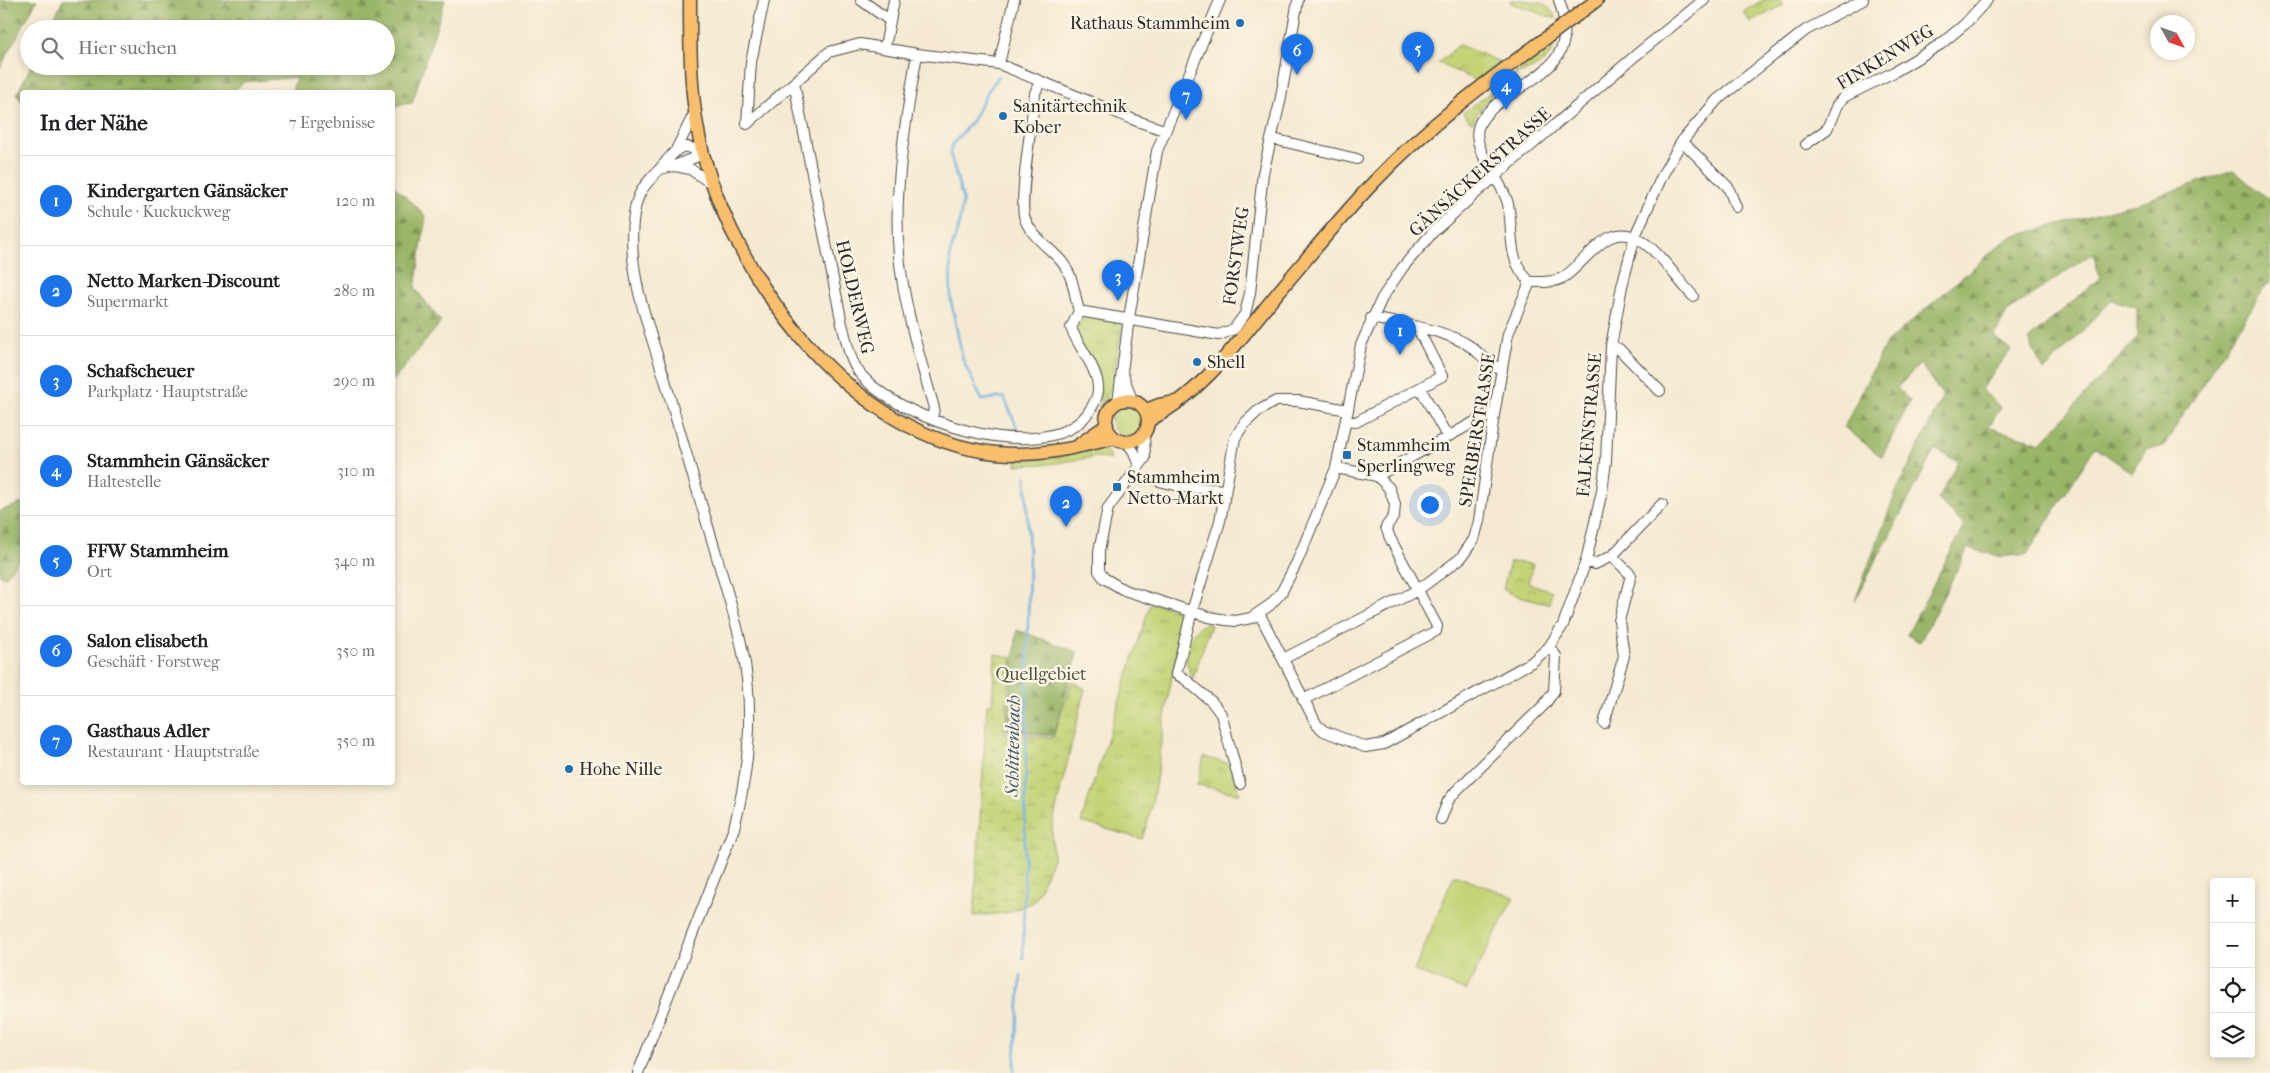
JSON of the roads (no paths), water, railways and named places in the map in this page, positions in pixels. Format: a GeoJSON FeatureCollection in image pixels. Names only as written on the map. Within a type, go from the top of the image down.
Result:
{"type":"FeatureCollection","features":[{"type":"Feature","properties":{"kind":"main road"},"geometry":{"type":"LineString","coordinates":[[690,0],[690,46],[695,112],[704,154],[714,185],[745,256],[772,300],[805,342],[870,402],[902,422],[963,446],[995,452],[1036,454],[1072,450],[1121,440],[1134,441],[1144,434],[1147,416],[1159,405],[1176,402],[1208,376],[1333,228],[1389,166],[1450,111],[1597,0]]}},
{"type":"Feature","properties":{"kind":"main road"},"geometry":{"type":"LineString","coordinates":[[1072,450],[1106,425],[1108,412],[1118,402],[1132,400],[1147,416]]}},
{"type":"Feature","properties":{"kind":"main road"},"geometry":{"type":"LineString","coordinates":[[1106,425],[1121,440]]}},
{"type":"Feature","properties":{"kind":"street"},"geometry":{"type":"LineString","coordinates":[[771,0],[764,0],[751,62],[747,124],[829,52],[860,44],[917,54],[999,64],[1164,130]]}},
{"type":"Feature","properties":{"kind":"street"},"geometry":{"type":"LineString","coordinates":[[861,0],[889,20]]}},
{"type":"Feature","properties":{"kind":"street"},"geometry":{"type":"LineString","coordinates":[[885,47],[894,0]]}},
{"type":"Feature","properties":{"kind":"street"},"geometry":{"type":"LineString","coordinates":[[999,64],[1014,0]]}},
{"type":"Feature","properties":{"kind":"street"},"geometry":{"type":"LineString","coordinates":[[1118,402],[1129,318],[1152,177],[1164,130],[1220,0]]}},
{"type":"Feature","properties":{"kind":"street","name":"FORSTWEG"},"geometry":{"type":"LineString","coordinates":[[1079,311],[1129,318],[1219,335],[1234,329],[1245,314],[1250,293],[1264,173],[1298,0]]}},
{"type":"Feature","properties":{"kind":"street"},"geometry":{"type":"LineString","coordinates":[[1559,0],[1564,14],[1565,41],[1558,58],[1492,108],[1482,119],[1478,128],[1478,141],[1506,196],[1515,263],[1530,282],[1549,282],[1563,277],[1610,237],[1622,233],[1635,236],[1646,243],[1693,296]]}},
{"type":"Feature","properties":{"kind":"street","name":"GÄNSÄCKERSTRASSE"},"geometry":{"type":"LineString","coordinates":[[1144,434],[1146,458],[1108,508],[1099,551],[1099,570],[1109,582],[1124,590],[1208,617],[1236,621],[1259,613],[1281,593],[1298,562],[1336,468],[1361,345],[1371,318],[1403,267],[1433,232],[1495,177],[1636,55],[1704,0]]}},
{"type":"Feature","properties":{"kind":"street","name":"FALKENSTRASSE"},"geometry":{"type":"LineString","coordinates":[[1259,613],[1317,725],[1324,731],[1365,747],[1384,744],[1532,662],[1549,647],[1563,625],[1586,561],[1604,476],[1611,346],[1635,236],[1663,174],[1682,141],[1717,100],[1774,53],[1806,30],[1863,0]]}},
{"type":"Feature","properties":{"kind":"street","name":"FINKENWEG"},"geometry":{"type":"LineString","coordinates":[[1806,144],[1827,129],[1837,105],[1844,97],[1894,72],[1941,44],[1965,24],[1987,0]]}},
{"type":"Feature","properties":{"kind":"street"},"geometry":{"type":"LineString","coordinates":[[917,54],[906,120],[898,190],[899,255],[911,324],[934,408],[932,418]]}},
{"type":"Feature","properties":{"kind":"street"},"geometry":{"type":"LineString","coordinates":[[1040,82],[1035,94],[1024,193],[1024,217],[1031,230],[1062,262],[1074,282],[1079,311]]}},
{"type":"Feature","properties":{"kind":"street","name":"HOLDERWEG"},"geometry":{"type":"LineString","coordinates":[[794,83],[842,324],[854,365],[862,376],[878,391],[918,413],[966,432],[995,437],[1044,438],[1074,427],[1087,415],[1095,402],[1098,390],[1096,376],[1072,328],[1079,311]]}},
{"type":"Feature","properties":{"kind":"street"},"geometry":{"type":"LineString","coordinates":[[638,1073],[734,828],[744,791],[749,742],[742,650],[656,350],[635,267],[633,230],[637,199],[649,178],[660,169],[677,148],[695,112]]}},
{"type":"Feature","properties":{"kind":"street"},"geometry":{"type":"LineString","coordinates":[[1272,139],[1357,159]]}},
{"type":"Feature","properties":{"kind":"street"},"geometry":{"type":"LineString","coordinates":[[1682,141],[1728,187],[1736,207]]}},
{"type":"Feature","properties":{"kind":"street"},"geometry":{"type":"LineString","coordinates":[[677,148],[693,147],[704,154]]}},
{"type":"Feature","properties":{"kind":"street"},"geometry":{"type":"LineString","coordinates":[[660,169],[674,166],[704,154]]}},
{"type":"Feature","properties":{"kind":"street"},"geometry":{"type":"LineString","coordinates":[[674,166],[690,169],[714,185]]}},
{"type":"Feature","properties":{"kind":"street","name":"SPERBERSTRASSE"},"geometry":{"type":"LineString","coordinates":[[1284,660],[1418,590],[1461,558],[1474,539],[1479,521],[1508,334],[1530,282]]}},
{"type":"Feature","properties":{"kind":"street"},"geometry":{"type":"LineString","coordinates":[[1371,318],[1422,328],[1465,343],[1491,366],[1502,370]]}},
{"type":"Feature","properties":{"kind":"street"},"geometry":{"type":"LineString","coordinates":[[1346,421],[1356,422],[1442,376],[1420,333],[1422,328]]}},
{"type":"Feature","properties":{"kind":"street"},"geometry":{"type":"LineString","coordinates":[[1611,346],[1619,349],[1660,391]]}},
{"type":"Feature","properties":{"kind":"street"},"geometry":{"type":"LineString","coordinates":[[1122,372],[1132,400]]}},
{"type":"Feature","properties":{"kind":"street"},"geometry":{"type":"LineString","coordinates":[[1420,388],[1447,436]]}},
{"type":"Feature","properties":{"kind":"street"},"geometry":{"type":"LineString","coordinates":[[1240,784],[1221,714],[1212,702],[1185,679],[1176,674],[1192,611],[1220,521],[1235,438],[1244,424],[1258,411],[1276,402],[1298,401],[1348,410]]}},
{"type":"Feature","properties":{"kind":"street"},"geometry":{"type":"LineString","coordinates":[[1377,476],[1447,436],[1486,416],[1494,415]]}},
{"type":"Feature","properties":{"kind":"street"},"geometry":{"type":"LineString","coordinates":[[1121,440],[1139,466]]}},
{"type":"Feature","properties":{"kind":"street"},"geometry":{"type":"LineString","coordinates":[[1303,700],[1436,631],[1436,623],[1390,538],[1386,527],[1394,516],[1395,504],[1388,488],[1377,476],[1336,468]]}},
{"type":"Feature","properties":{"kind":"street"},"geometry":{"type":"LineString","coordinates":[[1159,481],[1184,487],[1225,490]]}},
{"type":"Feature","properties":{"kind":"street"},"geometry":{"type":"LineString","coordinates":[[1586,561],[1595,564],[1612,556],[1662,504]]}},
{"type":"Feature","properties":{"kind":"street"},"geometry":{"type":"LineString","coordinates":[[1604,722],[1624,656],[1619,621],[1630,582],[1630,575],[1612,556]]}},
{"type":"Feature","properties":{"kind":"street"},"geometry":{"type":"LineString","coordinates":[[1441,819],[1448,801],[1456,791],[1545,704],[1554,691],[1556,656],[1549,647]]}},
{"type":"Feature","properties":{"kind":"waterway","name":"Schlittenbach"},"geometry":{"type":"LineString","coordinates":[[999,76],[988,91],[972,121],[952,145],[950,153],[963,200],[959,225],[950,254],[951,301],[963,360],[982,400],[1004,397],[1019,432]]}},
{"type":"Feature","properties":{"kind":"waterway","name":"Schlittenbach"},"geometry":{"type":"LineString","coordinates":[[1023,958],[1029,558],[1026,476]]}},
{"type":"Feature","properties":{"kind":"waterway","name":"Schlittenbach"},"geometry":{"type":"LineString","coordinates":[[1014,1073],[1021,975]]}},
{"type":"Feature","properties":{"kind":"place","name":"Rathaus Stammheim"},"geometry":{"type":"Point","coordinates":[1240,23]}},
{"type":"Feature","properties":{"kind":"place","name":"FFW Stammheim"},"geometry":{"type":"Point","coordinates":[1418,73]}},
{"type":"Feature","properties":{"kind":"place","name":"Salon elisabeth"},"geometry":{"type":"Point","coordinates":[1297,75]}},
{"type":"Feature","properties":{"kind":"place","name":"Stammhein Gänsäcker"},"geometry":{"type":"Point","coordinates":[1506,110]}},
{"type":"Feature","properties":{"kind":"place","name":"Sanitärtechnik Kober"},"geometry":{"type":"Point","coordinates":[1003,116]}},
{"type":"Feature","properties":{"kind":"place","name":"Gasthaus Adler"},"geometry":{"type":"Point","coordinates":[1186,120]}},
{"type":"Feature","properties":{"kind":"place","name":"Schafscheuer"},"geometry":{"type":"Point","coordinates":[1118,301]}},
{"type":"Feature","properties":{"kind":"place","name":"Kindergarten Gänsäcker"},"geometry":{"type":"Point","coordinates":[1400,355]}},
{"type":"Feature","properties":{"kind":"place","name":"Shell"},"geometry":{"type":"Point","coordinates":[1197,362]}},
{"type":"Feature","properties":{"kind":"place","name":"Stammheim Sperlingweg"},"geometry":{"type":"Point","coordinates":[1347,455]}},
{"type":"Feature","properties":{"kind":"place","name":"Stammheim Netto-Markt"},"geometry":{"type":"Point","coordinates":[1117,487]}},
{"type":"Feature","properties":{"kind":"place","name":"Netto Marken-Discount"},"geometry":{"type":"Point","coordinates":[1066,527]}},
{"type":"Feature","properties":{"kind":"place","name":"Hohe Nille"},"geometry":{"type":"Point","coordinates":[569,769]}},
{"type":"Feature","properties":{"kind":"park label","name":"Quellgebiet"},"geometry":{"type":"Point","coordinates":[1041,674]}}]}
